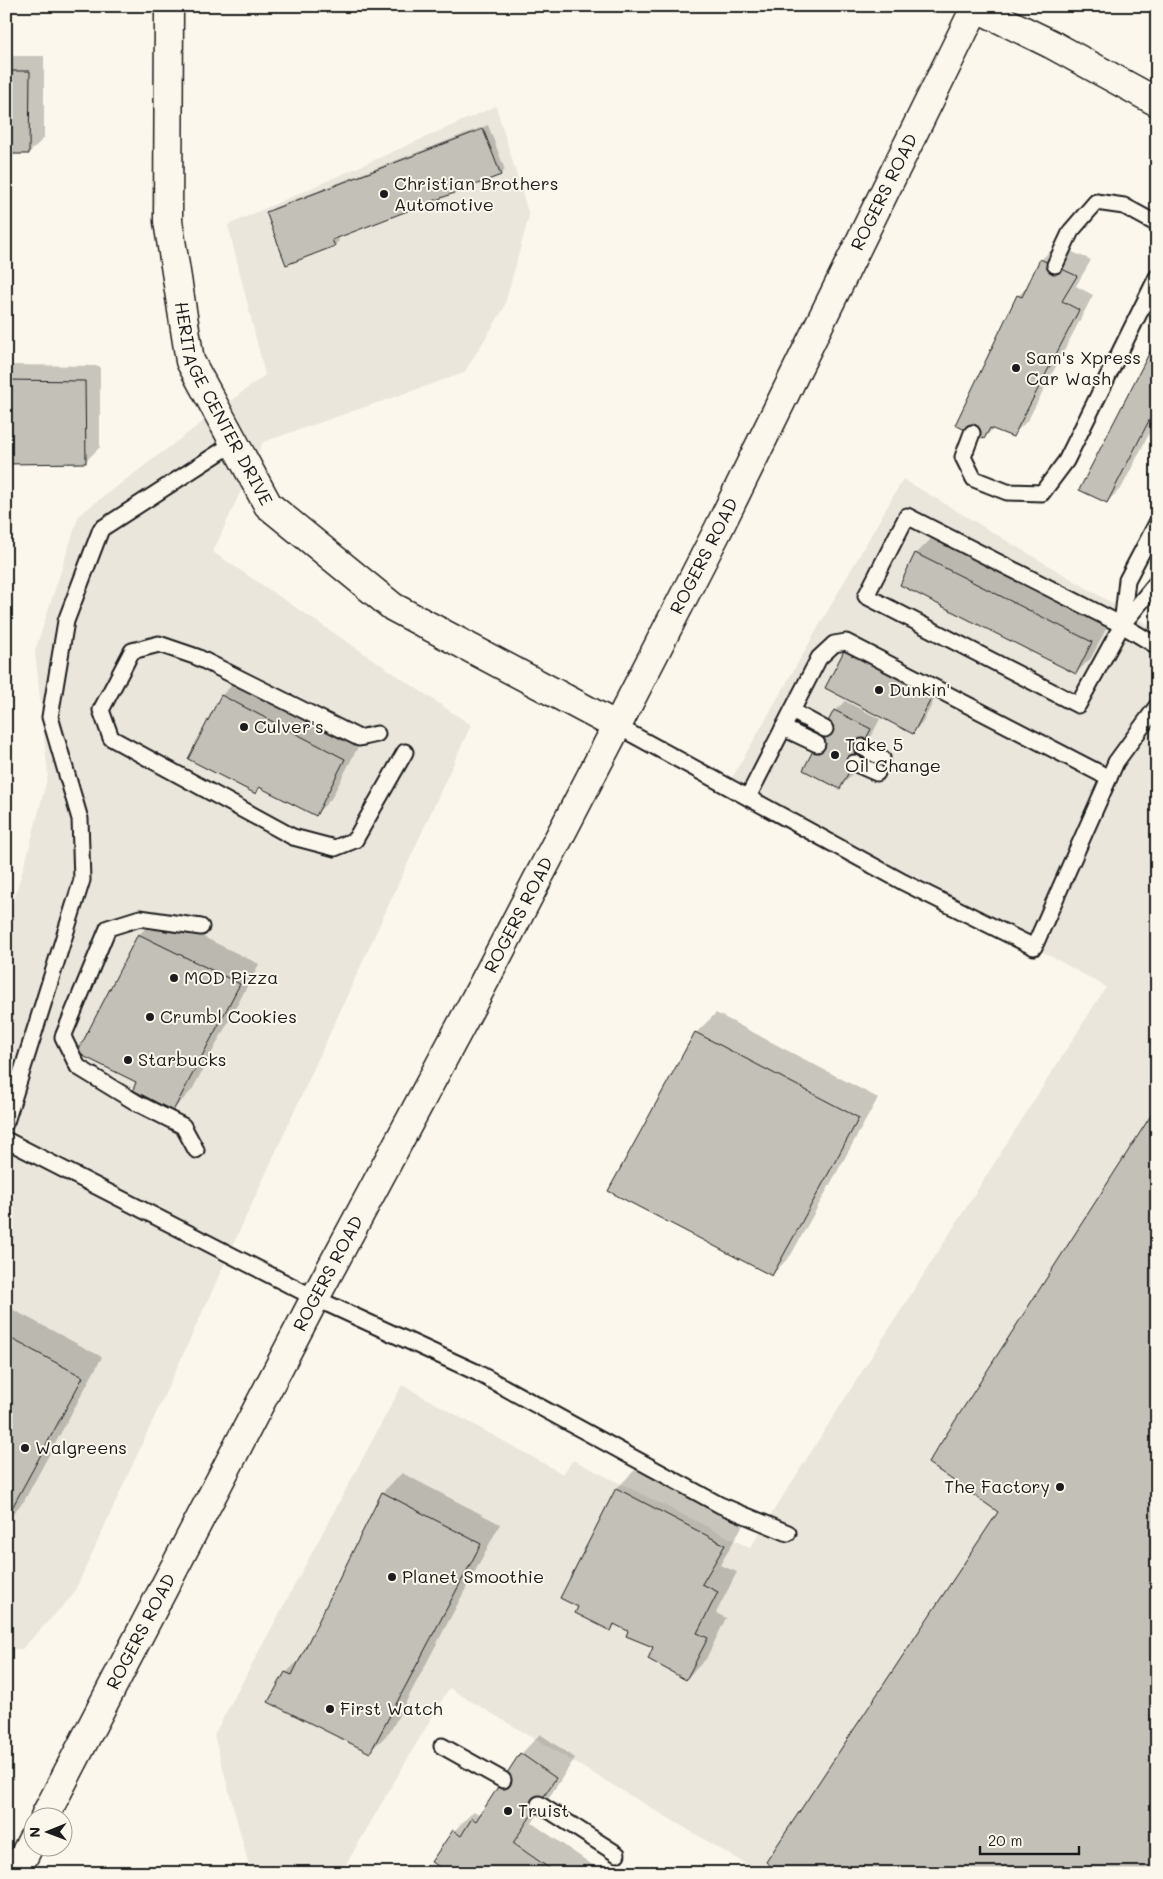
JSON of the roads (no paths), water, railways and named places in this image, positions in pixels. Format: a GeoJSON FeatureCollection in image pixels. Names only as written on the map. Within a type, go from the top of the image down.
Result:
{"type":"FeatureCollection","features":[{"type":"Feature","properties":{"kind":"main road","name":"HERITAGE CENTER DRIVE"},"geometry":{"type":"LineString","coordinates":[[169,6],[168,221],[190,361],[268,505],[393,607],[617,726]]}},
{"type":"Feature","properties":{"kind":"main road"},"geometry":{"type":"LineString","coordinates":[[975,7],[1051,44],[1157,102]]}},
{"type":"Feature","properties":{"kind":"main road","name":"ROGERS ROAD"},"geometry":{"type":"LineString","coordinates":[[50,1806],[315,1298],[477,997],[718,530],[975,7]]}},
{"type":"Feature","properties":{"kind":"main road"},"geometry":{"type":"LineString","coordinates":[[13,1871],[22,1856]]}},
{"type":"Feature","properties":{"kind":"lane"},"geometry":{"type":"LineString","coordinates":[[1054,265],[1071,231],[1096,202],[1124,206],[1157,224]]}},
{"type":"Feature","properties":{"kind":"lane"},"geometry":{"type":"LineString","coordinates":[[972,433],[963,457],[974,479],[1006,492],[1042,493],[1066,461],[1157,278]]}},
{"type":"Feature","properties":{"kind":"lane"},"geometry":{"type":"LineString","coordinates":[[6,1122],[82,880],[80,819],[50,717],[66,621],[100,529],[234,443]]}},
{"type":"Feature","properties":{"kind":"lane"},"geometry":{"type":"LineString","coordinates":[[1157,582],[1122,625],[1078,704],[866,596],[907,516],[1122,625],[1157,646]]}},
{"type":"Feature","properties":{"kind":"lane"},"geometry":{"type":"LineString","coordinates":[[1122,625],[1127,580],[1157,523]]}},
{"type":"Feature","properties":{"kind":"lane"},"geometry":{"type":"LineString","coordinates":[[748,797],[819,658],[834,644],[846,642],[1109,778]]}},
{"type":"Feature","properties":{"kind":"lane"},"geometry":{"type":"LineString","coordinates":[[377,734],[359,738],[197,657],[160,644],[132,651],[101,710],[111,738],[292,837],[335,848],[355,840],[405,752]]}},
{"type":"Feature","properties":{"kind":"lane"},"geometry":{"type":"LineString","coordinates":[[617,726],[903,882],[1034,947],[1116,762],[1157,706]]}},
{"type":"Feature","properties":{"kind":"lane"},"geometry":{"type":"LineString","coordinates":[[792,711],[825,728]]}},
{"type":"Feature","properties":{"kind":"lane"},"geometry":{"type":"LineString","coordinates":[[783,728],[817,744]]}},
{"type":"Feature","properties":{"kind":"lane"},"geometry":{"type":"LineString","coordinates":[[862,747],[882,758]]}},
{"type":"Feature","properties":{"kind":"lane"},"geometry":{"type":"LineString","coordinates":[[854,763],[877,773]]}},
{"type":"Feature","properties":{"kind":"lane"},"geometry":{"type":"LineString","coordinates":[[196,1150],[183,1126],[137,1103],[78,1067],[64,1037],[108,928],[140,918],[200,927]]}},
{"type":"Feature","properties":{"kind":"lane"},"geometry":{"type":"LineString","coordinates":[[6,1140],[315,1298],[476,1372],[720,1505],[788,1534]]}},
{"type":"Feature","properties":{"kind":"lane"},"geometry":{"type":"LineString","coordinates":[[442,1746],[503,1780]]}},
{"type":"Feature","properties":{"kind":"lane"},"geometry":{"type":"LineString","coordinates":[[539,1804],[617,1854]]}},
{"type":"Feature","properties":{"kind":"place","name":"Christian Brothers Automotive"},"geometry":{"type":"Point","coordinates":[384,194]}},
{"type":"Feature","properties":{"kind":"place","name":"Sam's Xpress Car Wash"},"geometry":{"type":"Point","coordinates":[1016,368]}},
{"type":"Feature","properties":{"kind":"place","name":"Dunkin'"},"geometry":{"type":"Point","coordinates":[879,690]}},
{"type":"Feature","properties":{"kind":"place","name":"Culver's"},"geometry":{"type":"Point","coordinates":[244,727]}},
{"type":"Feature","properties":{"kind":"place","name":"Take 5 Oil Change"},"geometry":{"type":"Point","coordinates":[835,755]}},
{"type":"Feature","properties":{"kind":"place","name":"MOD Pizza"},"geometry":{"type":"Point","coordinates":[174,978]}},
{"type":"Feature","properties":{"kind":"place","name":"Crumbl Cookies"},"geometry":{"type":"Point","coordinates":[150,1017]}},
{"type":"Feature","properties":{"kind":"place","name":"Starbucks"},"geometry":{"type":"Point","coordinates":[128,1060]}},
{"type":"Feature","properties":{"kind":"place","name":"Walgreens"},"geometry":{"type":"Point","coordinates":[25,1448]}},
{"type":"Feature","properties":{"kind":"place","name":"The Factory"},"geometry":{"type":"Point","coordinates":[1060,1487]}},
{"type":"Feature","properties":{"kind":"place","name":"Planet Smoothie"},"geometry":{"type":"Point","coordinates":[392,1577]}},
{"type":"Feature","properties":{"kind":"place","name":"First Watch"},"geometry":{"type":"Point","coordinates":[330,1709]}},
{"type":"Feature","properties":{"kind":"place","name":"Truist"},"geometry":{"type":"Point","coordinates":[508,1811]}}]}
